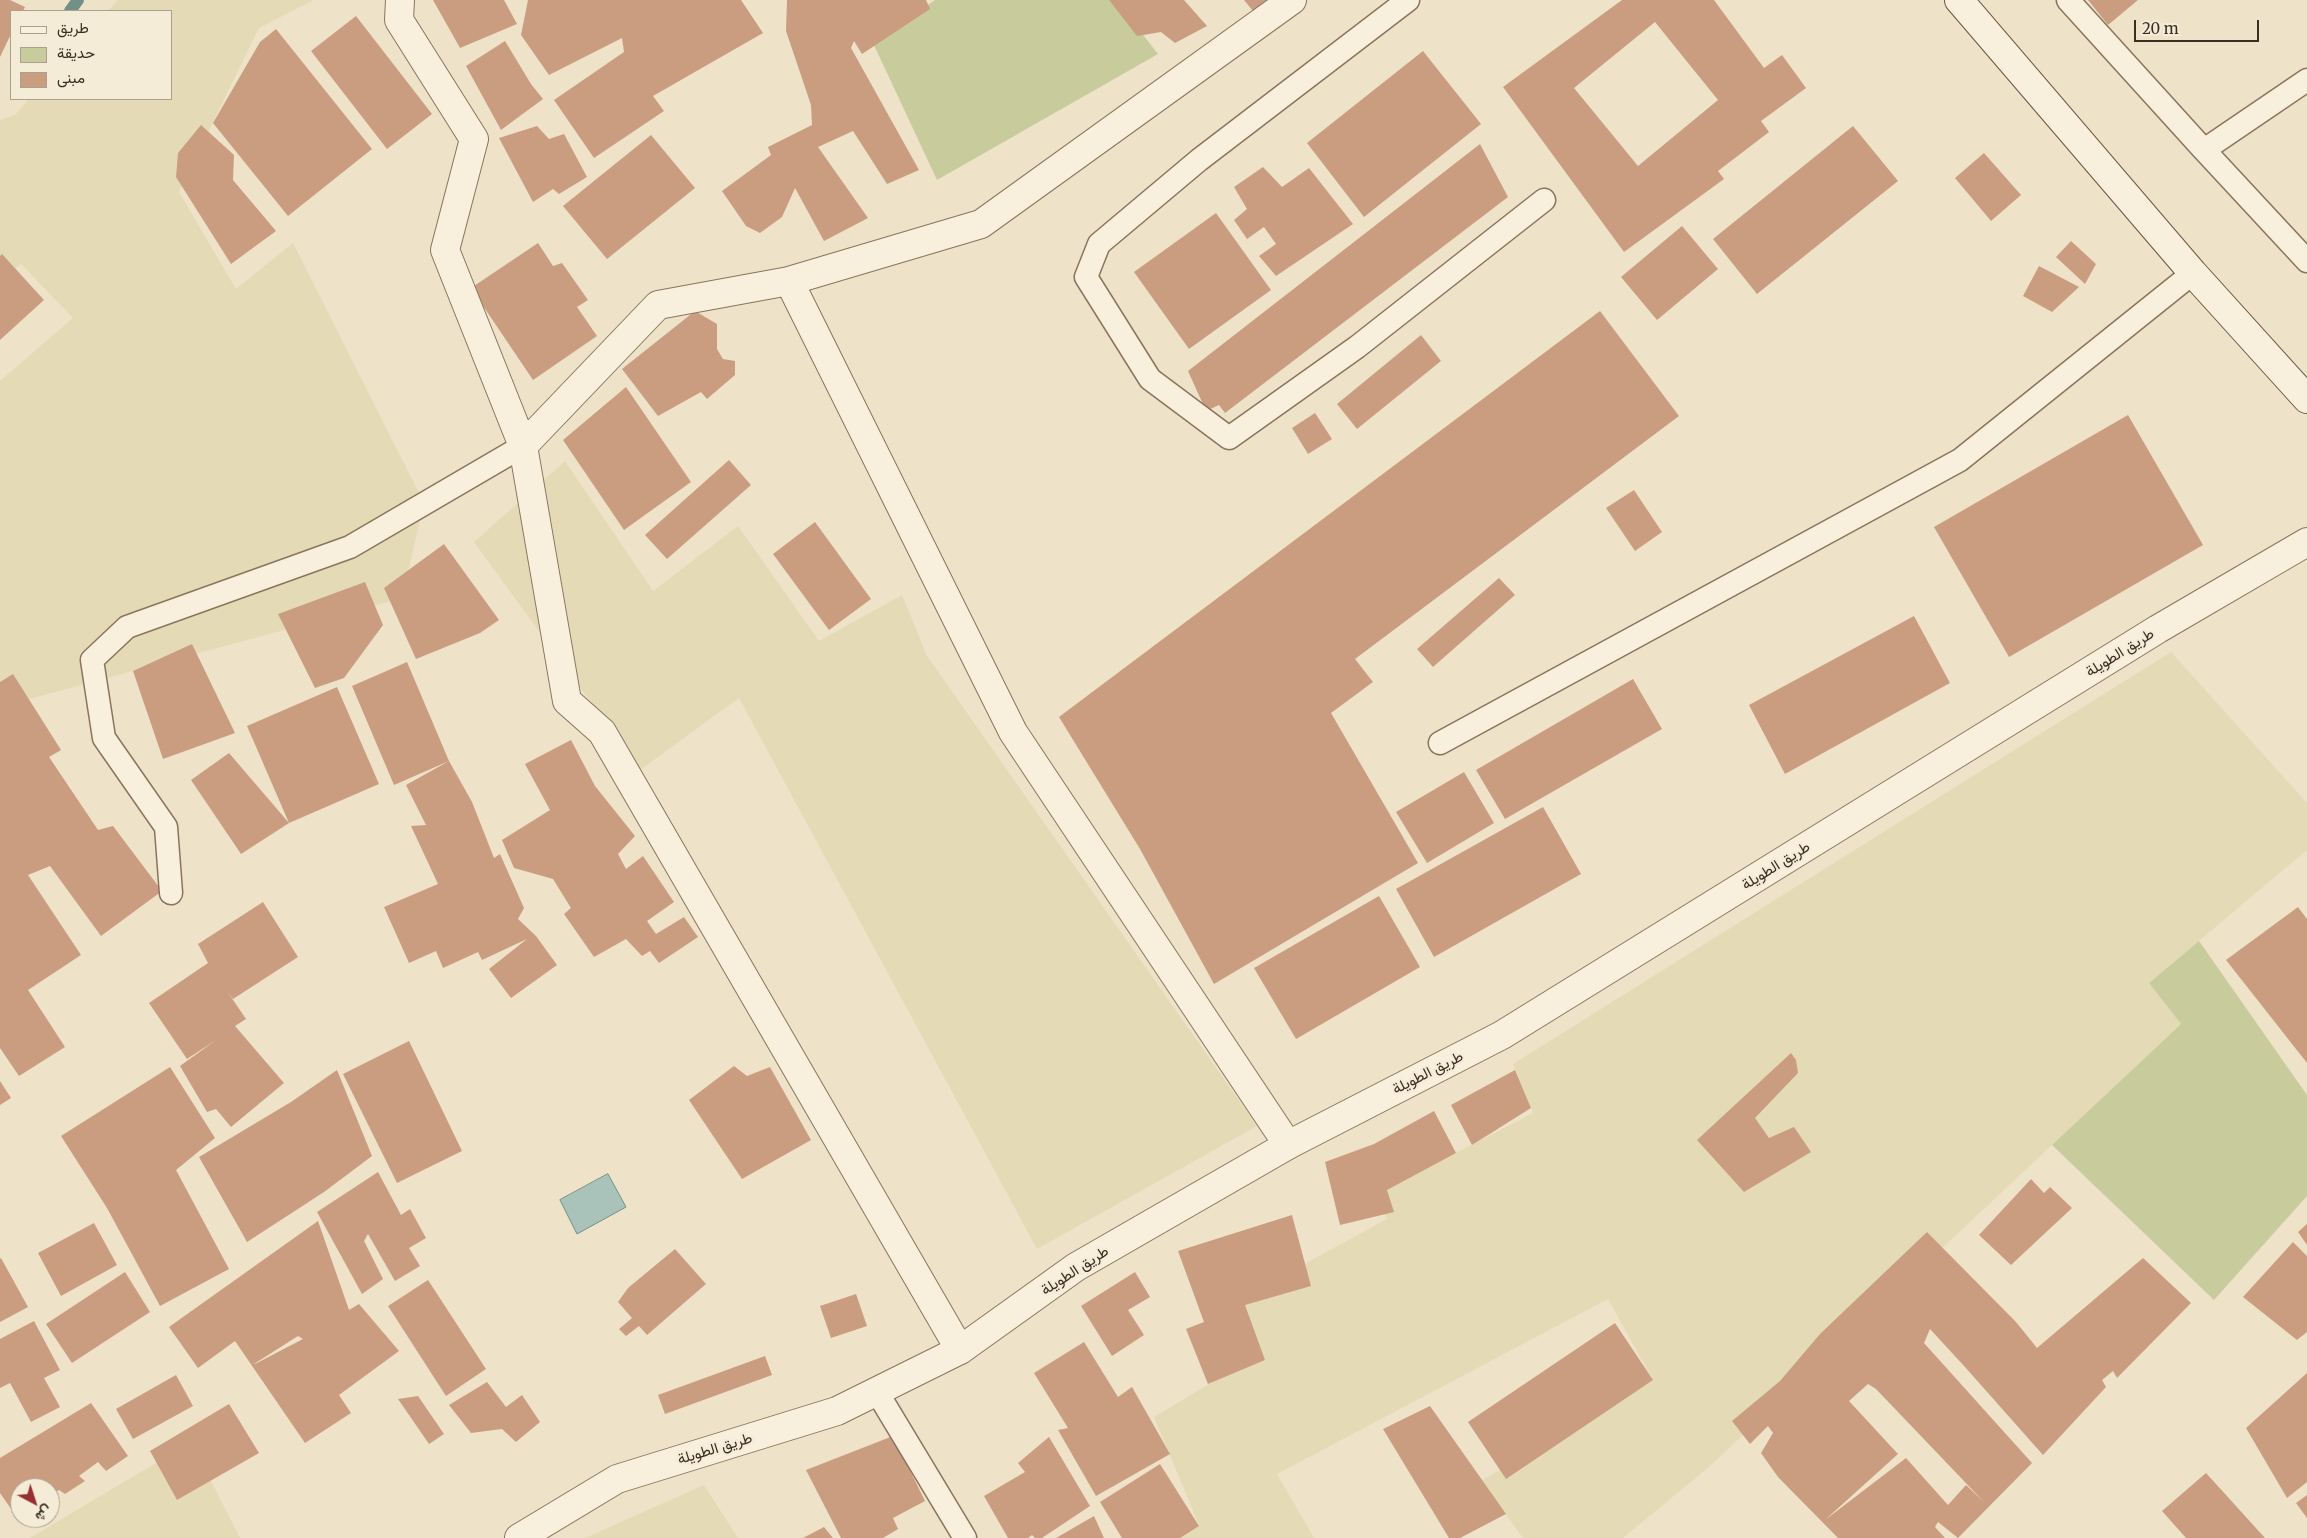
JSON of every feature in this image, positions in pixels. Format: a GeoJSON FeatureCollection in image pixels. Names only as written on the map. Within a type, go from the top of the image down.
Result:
{"type":"FeatureCollection","features":[{"type":"Feature","properties":{"kind":"street"},"geometry":{"type":"LineString","coordinates":[[400,0],[399,20],[474,140],[445,250],[522,446],[567,701],[602,732],[960,1350]]}},
{"type":"Feature","properties":{"kind":"street"},"geometry":{"type":"LineString","coordinates":[[522,446],[658,305],[789,281],[981,224],[1292,0]]}},
{"type":"Feature","properties":{"kind":"street"},"geometry":{"type":"LineString","coordinates":[[1959,0],[2193,273],[2307,399]]}},
{"type":"Feature","properties":{"kind":"street"},"geometry":{"type":"LineString","coordinates":[[789,281],[1013,732],[1288,1145]]}},
{"type":"Feature","properties":{"kind":"street","name":"طريق الطويلة"},"geometry":{"type":"LineString","coordinates":[[519,1538],[617,1479],[837,1412],[960,1350],[1076,1267],[1288,1145],[1502,1035],[2150,635],[2307,542]]}},
{"type":"Feature","properties":{"kind":"lane"},"geometry":{"type":"LineString","coordinates":[[1408,0],[1199,160],[1099,244],[1086,277],[1150,379],[1229,438],[1357,347],[1544,200]]}},
{"type":"Feature","properties":{"kind":"lane"},"geometry":{"type":"LineString","coordinates":[[2068,0],[2307,261]]}},
{"type":"Feature","properties":{"kind":"lane"},"geometry":{"type":"LineString","coordinates":[[2204,150],[2307,80]]}},
{"type":"Feature","properties":{"kind":"lane"},"geometry":{"type":"LineString","coordinates":[[1440,743],[1960,460],[2193,273]]}},
{"type":"Feature","properties":{"kind":"lane"},"geometry":{"type":"LineString","coordinates":[[171,893],[166,828],[104,738],[92,660],[126,627],[350,547],[522,446]]}},
{"type":"Feature","properties":{"kind":"lane"},"geometry":{"type":"LineString","coordinates":[[876,1392],[965,1538]]}},
{"type":"Feature","properties":{"kind":"shaded area"},"geometry":{"type":"Polygon","coordinates":[[[118,0],[314,0],[259,28],[179,192],[236,289],[293,243],[424,503],[402,598],[0,707],[0,381],[73,318],[21,264],[0,281],[0,120],[15,115],[28,100],[172,100],[172,10],[109,10],[118,0]]]}},
{"type":"Feature","properties":{"kind":"shaded area"},"geometry":{"type":"Polygon","coordinates":[[[565,461],[653,591],[738,526],[819,641],[902,595],[927,656],[1257,1126],[1037,1249],[739,698],[640,770],[474,542],[565,461]]]}},
{"type":"Feature","properties":{"kind":"shaded area"},"geometry":{"type":"Polygon","coordinates":[[[2171,652],[2307,803],[2307,850],[2149,983],[2181,1024],[1710,1466],[1623,1538],[1523,1538],[1481,1481],[1653,1380],[1608,1299],[1277,1474],[1314,1538],[1180,1538],[1199,1525],[1154,1417],[1244,1363],[1225,1307],[1387,1219],[1377,1194],[1533,1113],[1513,1064],[2171,652]]]}},
{"type":"Feature","properties":{"kind":"shaded area"},"geometry":{"type":"Polygon","coordinates":[[[191,1442],[240,1538],[30,1538],[47,1528],[60,1528],[60,1520],[191,1442]]]}},
{"type":"Feature","properties":{"kind":"shaded area"},"geometry":{"type":"Polygon","coordinates":[[[704,1485],[738,1538],[585,1538],[704,1485]]]}},
{"type":"Feature","properties":{"kind":"green space"},"geometry":{"type":"Polygon","coordinates":[[[935,0],[1116,0],[1158,54],[937,180],[873,43],[935,0]]]}},
{"type":"Feature","properties":{"kind":"green space"},"geometry":{"type":"Polygon","coordinates":[[[2199,941],[2307,1095],[2307,1196],[2214,1300],[2052,1145],[2181,1024],[2149,983],[2199,941]]]}},
{"type":"Feature","properties":{"kind":"water"},"geometry":{"type":"Polygon","coordinates":[[[608,1174],[626,1207],[577,1234],[560,1200],[608,1174]]]}},
{"type":"Feature","properties":{"kind":"building"},"geometry":{"type":"Polygon","coordinates":[[[0,0],[10,0],[25,7],[24,10],[10,10],[10,36],[0,57],[0,0]]]}},
{"type":"Feature","properties":{"kind":"building"},"geometry":{"type":"Polygon","coordinates":[[[433,0],[504,0],[517,24],[460,48],[433,0]]]}},
{"type":"Feature","properties":{"kind":"building"},"geometry":{"type":"Polygon","coordinates":[[[528,0],[741,0],[763,33],[653,96],[664,111],[594,158],[554,100],[624,52],[622,38],[549,75],[521,35],[528,0]]]}},
{"type":"Feature","properties":{"kind":"building"},"geometry":{"type":"Polygon","coordinates":[[[787,0],[926,0],[930,9],[862,54],[854,41],[851,48],[919,170],[887,184],[853,131],[818,147],[868,218],[824,241],[795,188],[782,217],[760,233],[746,226],[722,191],[771,155],[768,147],[812,125],[811,105],[786,31],[787,0]]]}},
{"type":"Feature","properties":{"kind":"building"},"geometry":{"type":"Polygon","coordinates":[[[1109,0],[1184,0],[1207,26],[1175,43],[1161,32],[1137,36],[1109,0]]]}},
{"type":"Feature","properties":{"kind":"building"},"geometry":{"type":"Polygon","coordinates":[[[1244,0],[1278,0],[1258,17],[1244,0]]]}},
{"type":"Feature","properties":{"kind":"building"},"geometry":{"type":"Polygon","coordinates":[[[1622,0],[1714,0],[1764,68],[1782,55],[1806,88],[1761,121],[1769,132],[1718,171],[1724,179],[1624,252],[1503,87],[1622,0]],[[1655,22],[1574,88],[1638,166],[1718,100],[1655,22]]]}},
{"type":"Feature","properties":{"kind":"building"},"geometry":{"type":"Polygon","coordinates":[[[2088,0],[2138,0],[2108,25],[2088,0]]]}},
{"type":"Feature","properties":{"kind":"building"},"geometry":{"type":"Polygon","coordinates":[[[356,16],[432,114],[387,149],[311,51],[356,16]]]}},
{"type":"Feature","properties":{"kind":"building"},"geometry":{"type":"Polygon","coordinates":[[[276,29],[372,149],[288,216],[213,123],[260,42],[276,29]]]}},
{"type":"Feature","properties":{"kind":"building"},"geometry":{"type":"Polygon","coordinates":[[[505,41],[531,84],[543,99],[501,130],[466,66],[505,41]]]}},
{"type":"Feature","properties":{"kind":"building"},"geometry":{"type":"Polygon","coordinates":[[[1423,51],[1481,124],[1364,217],[1307,143],[1423,51]]]}},
{"type":"Feature","properties":{"kind":"building"},"geometry":{"type":"Polygon","coordinates":[[[201,125],[234,155],[233,180],[276,231],[231,264],[176,177],[178,153],[201,125]]]}},
{"type":"Feature","properties":{"kind":"building"},"geometry":{"type":"Polygon","coordinates":[[[537,126],[549,139],[564,134],[587,177],[559,194],[553,189],[533,202],[499,138],[537,126]]]}},
{"type":"Feature","properties":{"kind":"building"},"geometry":{"type":"Polygon","coordinates":[[[1853,126],[1898,181],[1757,294],[1713,239],[1853,126]]]}},
{"type":"Feature","properties":{"kind":"building"},"geometry":{"type":"Polygon","coordinates":[[[651,135],[695,188],[607,259],[563,206],[651,135]]]}},
{"type":"Feature","properties":{"kind":"building"},"geometry":{"type":"Polygon","coordinates":[[[1480,144],[1508,197],[1225,413],[1219,405],[1206,411],[1188,371],[1480,144]]]}},
{"type":"Feature","properties":{"kind":"building"},"geometry":{"type":"Polygon","coordinates":[[[1984,153],[2021,195],[1991,221],[1955,178],[1984,153]]]}},
{"type":"Feature","properties":{"kind":"building"},"geometry":{"type":"Polygon","coordinates":[[[1263,167],[1282,187],[1309,168],[1353,224],[1276,276],[1259,256],[1276,244],[1264,227],[1247,239],[1234,220],[1247,209],[1234,187],[1263,167]]]}},
{"type":"Feature","properties":{"kind":"building"},"geometry":{"type":"Polygon","coordinates":[[[1216,213],[1271,290],[1189,349],[1134,272],[1216,213]]]}},
{"type":"Feature","properties":{"kind":"building"},"geometry":{"type":"Polygon","coordinates":[[[1682,226],[1718,269],[1657,320],[1621,277],[1682,226]]]}},
{"type":"Feature","properties":{"kind":"building"},"geometry":{"type":"Polygon","coordinates":[[[2071,241],[2096,264],[2085,284],[2056,257],[2071,241]]]}},
{"type":"Feature","properties":{"kind":"building"},"geometry":{"type":"Polygon","coordinates":[[[538,243],[553,266],[562,263],[588,300],[577,307],[597,336],[533,380],[471,288],[538,243]]]}},
{"type":"Feature","properties":{"kind":"building"},"geometry":{"type":"Polygon","coordinates":[[[2,254],[44,300],[0,340],[0,256],[2,254]]]}},
{"type":"Feature","properties":{"kind":"building"},"geometry":{"type":"Polygon","coordinates":[[[2039,266],[2079,287],[2052,312],[2023,296],[2039,266]]]}},
{"type":"Feature","properties":{"kind":"building"},"geometry":{"type":"Polygon","coordinates":[[[695,311],[717,324],[717,349],[723,359],[735,361],[735,375],[707,399],[701,392],[658,416],[622,369],[695,311]]]}},
{"type":"Feature","properties":{"kind":"building"},"geometry":{"type":"Polygon","coordinates":[[[1600,311],[1679,416],[1355,659],[1373,682],[1331,713],[1418,863],[1214,984],[1140,849],[1059,717],[1600,311]]]}},
{"type":"Feature","properties":{"kind":"building"},"geometry":{"type":"Polygon","coordinates":[[[1421,335],[1441,361],[1357,429],[1337,404],[1421,335]]]}},
{"type":"Feature","properties":{"kind":"building"},"geometry":{"type":"Polygon","coordinates":[[[626,387],[691,482],[624,530],[563,440],[626,387]]]}},
{"type":"Feature","properties":{"kind":"building"},"geometry":{"type":"Polygon","coordinates":[[[1315,413],[1332,439],[1308,454],[1292,428],[1315,413]]]}},
{"type":"Feature","properties":{"kind":"building"},"geometry":{"type":"Polygon","coordinates":[[[2128,415],[2203,545],[2009,657],[1934,527],[2128,415]]]}},
{"type":"Feature","properties":{"kind":"building"},"geometry":{"type":"Polygon","coordinates":[[[729,460],[751,485],[667,559],[645,535],[729,460]]]}},
{"type":"Feature","properties":{"kind":"building"},"geometry":{"type":"Polygon","coordinates":[[[1634,490],[1662,532],[1635,551],[1606,508],[1634,490]]]}},
{"type":"Feature","properties":{"kind":"building"},"geometry":{"type":"Polygon","coordinates":[[[815,522],[871,599],[829,630],[773,554],[815,522]]]}},
{"type":"Feature","properties":{"kind":"building"},"geometry":{"type":"Polygon","coordinates":[[[444,544],[499,620],[480,633],[416,659],[384,588],[444,544]]]}},
{"type":"Feature","properties":{"kind":"building"},"geometry":{"type":"Polygon","coordinates":[[[1499,578],[1515,595],[1433,667],[1417,649],[1499,578]]]}},
{"type":"Feature","properties":{"kind":"building"},"geometry":{"type":"Polygon","coordinates":[[[365,582],[383,625],[344,678],[315,688],[278,614],[365,582]]]}},
{"type":"Feature","properties":{"kind":"building"},"geometry":{"type":"Polygon","coordinates":[[[1914,616],[1950,683],[1785,774],[1749,705],[1914,616]]]}},
{"type":"Feature","properties":{"kind":"building"},"geometry":{"type":"Polygon","coordinates":[[[192,644],[235,733],[163,759],[133,671],[192,644]]]}},
{"type":"Feature","properties":{"kind":"building"},"geometry":{"type":"Polygon","coordinates":[[[407,662],[449,761],[394,785],[352,686],[407,662]]]}},
{"type":"Feature","properties":{"kind":"building"},"geometry":{"type":"Polygon","coordinates":[[[13,674],[61,750],[49,757],[98,830],[113,826],[162,891],[101,936],[50,866],[28,875],[81,955],[28,990],[65,1047],[19,1076],[0,1048],[0,682],[13,674]]]}},
{"type":"Feature","properties":{"kind":"building"},"geometry":{"type":"Polygon","coordinates":[[[1633,679],[1662,729],[1505,819],[1476,770],[1633,679]]]}},
{"type":"Feature","properties":{"kind":"building"},"geometry":{"type":"Polygon","coordinates":[[[337,687],[379,784],[289,823],[247,726],[337,687]]]}},
{"type":"Feature","properties":{"kind":"building"},"geometry":{"type":"Polygon","coordinates":[[[571,740],[595,786],[635,836],[618,854],[626,869],[643,856],[674,902],[647,921],[656,934],[684,917],[698,937],[659,963],[650,951],[642,956],[626,939],[594,957],[564,914],[571,908],[553,879],[514,868],[502,840],[550,810],[525,764],[571,740]]]}},
{"type":"Feature","properties":{"kind":"building"},"geometry":{"type":"Polygon","coordinates":[[[229,753],[289,823],[241,854],[191,780],[229,753]]]}},
{"type":"Feature","properties":{"kind":"building"},"geometry":{"type":"Polygon","coordinates":[[[449,761],[472,802],[494,858],[500,854],[524,908],[518,919],[536,936],[557,965],[511,998],[489,969],[527,939],[482,960],[478,952],[443,968],[436,951],[409,963],[384,907],[438,884],[411,826],[426,825],[406,785],[449,761]]]}},
{"type":"Feature","properties":{"kind":"building"},"geometry":{"type":"Polygon","coordinates":[[[1464,772],[1494,823],[1427,863],[1396,812],[1464,772]]]}},
{"type":"Feature","properties":{"kind":"building"},"geometry":{"type":"Polygon","coordinates":[[[1543,807],[1581,874],[1434,957],[1396,889],[1543,807]]]}},
{"type":"Feature","properties":{"kind":"building"},"geometry":{"type":"Polygon","coordinates":[[[1379,896],[1420,967],[1296,1039],[1254,968],[1379,896]]]}},
{"type":"Feature","properties":{"kind":"building"},"geometry":{"type":"Polygon","coordinates":[[[263,902],[298,957],[233,999],[227,991],[246,1019],[235,1026],[284,1083],[231,1127],[216,1109],[207,1112],[180,1066],[216,1040],[187,1059],[149,1003],[208,963],[198,944],[263,902]]]}},
{"type":"Feature","properties":{"kind":"building"},"geometry":{"type":"Polygon","coordinates":[[[2298,907],[2307,919],[2307,1063],[2226,960],[2298,907]]]}},
{"type":"Feature","properties":{"kind":"building"},"geometry":{"type":"Polygon","coordinates":[[[409,1041],[462,1151],[397,1183],[343,1074],[409,1041]]]}},
{"type":"Feature","properties":{"kind":"building"},"geometry":{"type":"Polygon","coordinates":[[[1791,1053],[1796,1060],[1798,1073],[1755,1118],[1769,1138],[1794,1127],[1811,1152],[1744,1192],[1697,1140],[1791,1053]]]}},
{"type":"Feature","properties":{"kind":"building"},"geometry":{"type":"Polygon","coordinates":[[[734,1066],[747,1076],[770,1067],[811,1140],[742,1179],[689,1100],[734,1066]]]}},
{"type":"Feature","properties":{"kind":"building"},"geometry":{"type":"Polygon","coordinates":[[[170,1067],[215,1138],[176,1170],[229,1269],[160,1306],[107,1208],[61,1136],[170,1067]]]}},
{"type":"Feature","properties":{"kind":"building"},"geometry":{"type":"Polygon","coordinates":[[[337,1070],[372,1156],[324,1192],[247,1242],[199,1157],[291,1102],[337,1070]]]}},
{"type":"Feature","properties":{"kind":"building"},"geometry":{"type":"Polygon","coordinates":[[[1515,1070],[1531,1108],[1472,1145],[1451,1105],[1515,1070]]]}},
{"type":"Feature","properties":{"kind":"building"},"geometry":{"type":"Polygon","coordinates":[[[0,1081],[11,1098],[0,1105],[0,1081]]]}},
{"type":"Feature","properties":{"kind":"building"},"geometry":{"type":"Polygon","coordinates":[[[1434,1111],[1456,1153],[1387,1190],[1394,1212],[1340,1225],[1325,1162],[1374,1144],[1434,1111]]]}},
{"type":"Feature","properties":{"kind":"building"},"geometry":{"type":"Polygon","coordinates":[[[378,1172],[401,1215],[410,1209],[426,1238],[409,1248],[420,1266],[395,1281],[368,1234],[364,1241],[383,1279],[362,1294],[317,1212],[378,1172]]]}},
{"type":"Feature","properties":{"kind":"building"},"geometry":{"type":"Polygon","coordinates":[[[2031,1179],[2044,1193],[2050,1187],[2072,1208],[2011,1265],[1979,1235],[2031,1179]]]}},
{"type":"Feature","properties":{"kind":"building"},"geometry":{"type":"Polygon","coordinates":[[[1292,1215],[1311,1286],[1245,1305],[1265,1360],[1208,1384],[1186,1329],[1204,1322],[1178,1251],[1292,1215]]]}},
{"type":"Feature","properties":{"kind":"building"},"geometry":{"type":"Polygon","coordinates":[[[318,1221],[349,1310],[359,1304],[399,1351],[339,1395],[351,1413],[305,1443],[235,1341],[198,1368],[169,1327],[318,1221]],[[298,1336],[254,1364],[255,1364],[303,1339],[298,1336]]]}},
{"type":"Feature","properties":{"kind":"building"},"geometry":{"type":"Polygon","coordinates":[[[94,1223],[117,1265],[61,1296],[38,1253],[94,1223]]]}},
{"type":"Feature","properties":{"kind":"building"},"geometry":{"type":"Polygon","coordinates":[[[2307,1224],[2307,1245],[2298,1232],[2307,1224]]]}},
{"type":"Feature","properties":{"kind":"building"},"geometry":{"type":"Polygon","coordinates":[[[1927,1232],[2016,1322],[2037,1348],[2143,1258],[2191,1303],[2117,1378],[2113,1371],[2102,1380],[2106,1387],[2043,1455],[1930,1329],[1924,1343],[2032,1463],[1958,1538],[1938,1522],[1935,1527],[1945,1538],[1838,1538],[1778,1477],[1761,1453],[1773,1433],[1768,1426],[1750,1444],[1732,1421],[1780,1381],[1820,1334],[1927,1232]],[[1868,1384],[1849,1401],[1898,1454],[1825,1520],[1906,1458],[1948,1505],[1966,1485],[1984,1502],[1876,1389],[1868,1384]]]}},
{"type":"Feature","properties":{"kind":"building"},"geometry":{"type":"Polygon","coordinates":[[[2293,1242],[2307,1256],[2307,1332],[2297,1340],[2243,1297],[2293,1242]]]}},
{"type":"Feature","properties":{"kind":"building"},"geometry":{"type":"Polygon","coordinates":[[[675,1249],[706,1284],[647,1335],[639,1326],[626,1336],[619,1329],[632,1318],[618,1302],[628,1288],[675,1249]]]}},
{"type":"Feature","properties":{"kind":"building"},"geometry":{"type":"Polygon","coordinates":[[[0,1259],[28,1307],[0,1322],[0,1259]]]}},
{"type":"Feature","properties":{"kind":"building"},"geometry":{"type":"Polygon","coordinates":[[[125,1272],[150,1312],[72,1363],[46,1324],[125,1272]]]}},
{"type":"Feature","properties":{"kind":"building"},"geometry":{"type":"Polygon","coordinates":[[[1135,1272],[1150,1297],[1128,1310],[1144,1335],[1112,1356],[1081,1306],[1135,1272]]]}},
{"type":"Feature","properties":{"kind":"building"},"geometry":{"type":"Polygon","coordinates":[[[428,1280],[486,1369],[446,1396],[388,1306],[428,1280]]]}},
{"type":"Feature","properties":{"kind":"building"},"geometry":{"type":"Polygon","coordinates":[[[856,1294],[867,1326],[831,1338],[820,1306],[856,1294]]]}},
{"type":"Feature","properties":{"kind":"building"},"geometry":{"type":"Polygon","coordinates":[[[34,1321],[60,1370],[44,1378],[60,1407],[31,1422],[10,1383],[0,1388],[0,1339],[34,1321]]]}},
{"type":"Feature","properties":{"kind":"building"},"geometry":{"type":"Polygon","coordinates":[[[1615,1323],[1653,1380],[1506,1479],[1468,1422],[1615,1323]]]}},
{"type":"Feature","properties":{"kind":"building"},"geometry":{"type":"Polygon","coordinates":[[[1084,1342],[1118,1397],[1132,1387],[1170,1454],[1096,1496],[1058,1430],[1068,1428],[1034,1373],[1084,1342]]]}},
{"type":"Feature","properties":{"kind":"building"},"geometry":{"type":"Polygon","coordinates":[[[765,1356],[772,1375],[665,1414],[658,1395],[765,1356]]]}},
{"type":"Feature","properties":{"kind":"building"},"geometry":{"type":"Polygon","coordinates":[[[2307,1373],[2307,1482],[2287,1498],[2246,1428],[2307,1373]]]}},
{"type":"Feature","properties":{"kind":"building"},"geometry":{"type":"Polygon","coordinates":[[[176,1375],[193,1406],[133,1439],[116,1409],[176,1375]]]}},
{"type":"Feature","properties":{"kind":"building"},"geometry":{"type":"Polygon","coordinates":[[[487,1382],[506,1407],[522,1395],[540,1422],[516,1442],[502,1429],[471,1433],[449,1405],[487,1382]]]}},
{"type":"Feature","properties":{"kind":"building"},"geometry":{"type":"Polygon","coordinates":[[[418,1396],[444,1434],[429,1444],[398,1399],[418,1396]]]}},
{"type":"Feature","properties":{"kind":"building"},"geometry":{"type":"Polygon","coordinates":[[[91,1403],[128,1456],[106,1471],[98,1462],[79,1476],[85,1481],[65,1494],[60,1491],[60,1478],[10,1478],[10,1507],[0,1493],[0,1458],[91,1403]]]}},
{"type":"Feature","properties":{"kind":"building"},"geometry":{"type":"Polygon","coordinates":[[[229,1404],[259,1453],[177,1500],[150,1451],[229,1404]]]}},
{"type":"Feature","properties":{"kind":"building"},"geometry":{"type":"Polygon","coordinates":[[[1430,1406],[1506,1514],[1460,1538],[1449,1538],[1383,1429],[1430,1406]]]}},
{"type":"Feature","properties":{"kind":"building"},"geometry":{"type":"Polygon","coordinates":[[[893,1436],[925,1501],[893,1518],[898,1529],[883,1538],[841,1538],[806,1470],[893,1436]]]}},
{"type":"Feature","properties":{"kind":"building"},"geometry":{"type":"Polygon","coordinates":[[[1049,1437],[1090,1506],[1042,1538],[1035,1538],[1032,1535],[1028,1538],[1008,1538],[984,1496],[1025,1472],[1018,1463],[1049,1437]]]}},
{"type":"Feature","properties":{"kind":"building"},"geometry":{"type":"Polygon","coordinates":[[[1160,1464],[1199,1526],[1180,1538],[1122,1538],[1100,1502],[1160,1464]]]}},
{"type":"Feature","properties":{"kind":"building"},"geometry":{"type":"Polygon","coordinates":[[[2206,1473],[2265,1538],[2186,1538],[2162,1511],[2206,1473]]]}},
{"type":"Feature","properties":{"kind":"building"},"geometry":{"type":"Polygon","coordinates":[[[2307,1495],[2307,1518],[2296,1503],[2307,1495]]]}},
{"type":"Feature","properties":{"kind":"building"},"geometry":{"type":"Polygon","coordinates":[[[1094,1516],[1104,1538],[1056,1538],[1094,1516]]]}},
{"type":"Feature","properties":{"kind":"building"},"geometry":{"type":"Polygon","coordinates":[[[824,1527],[833,1538],[803,1538],[824,1527]]]}},
{"type":"Feature","properties":{"kind":"waterway"},"geometry":{"type":"LineString","coordinates":[[71,10],[78,0]]}}]}
